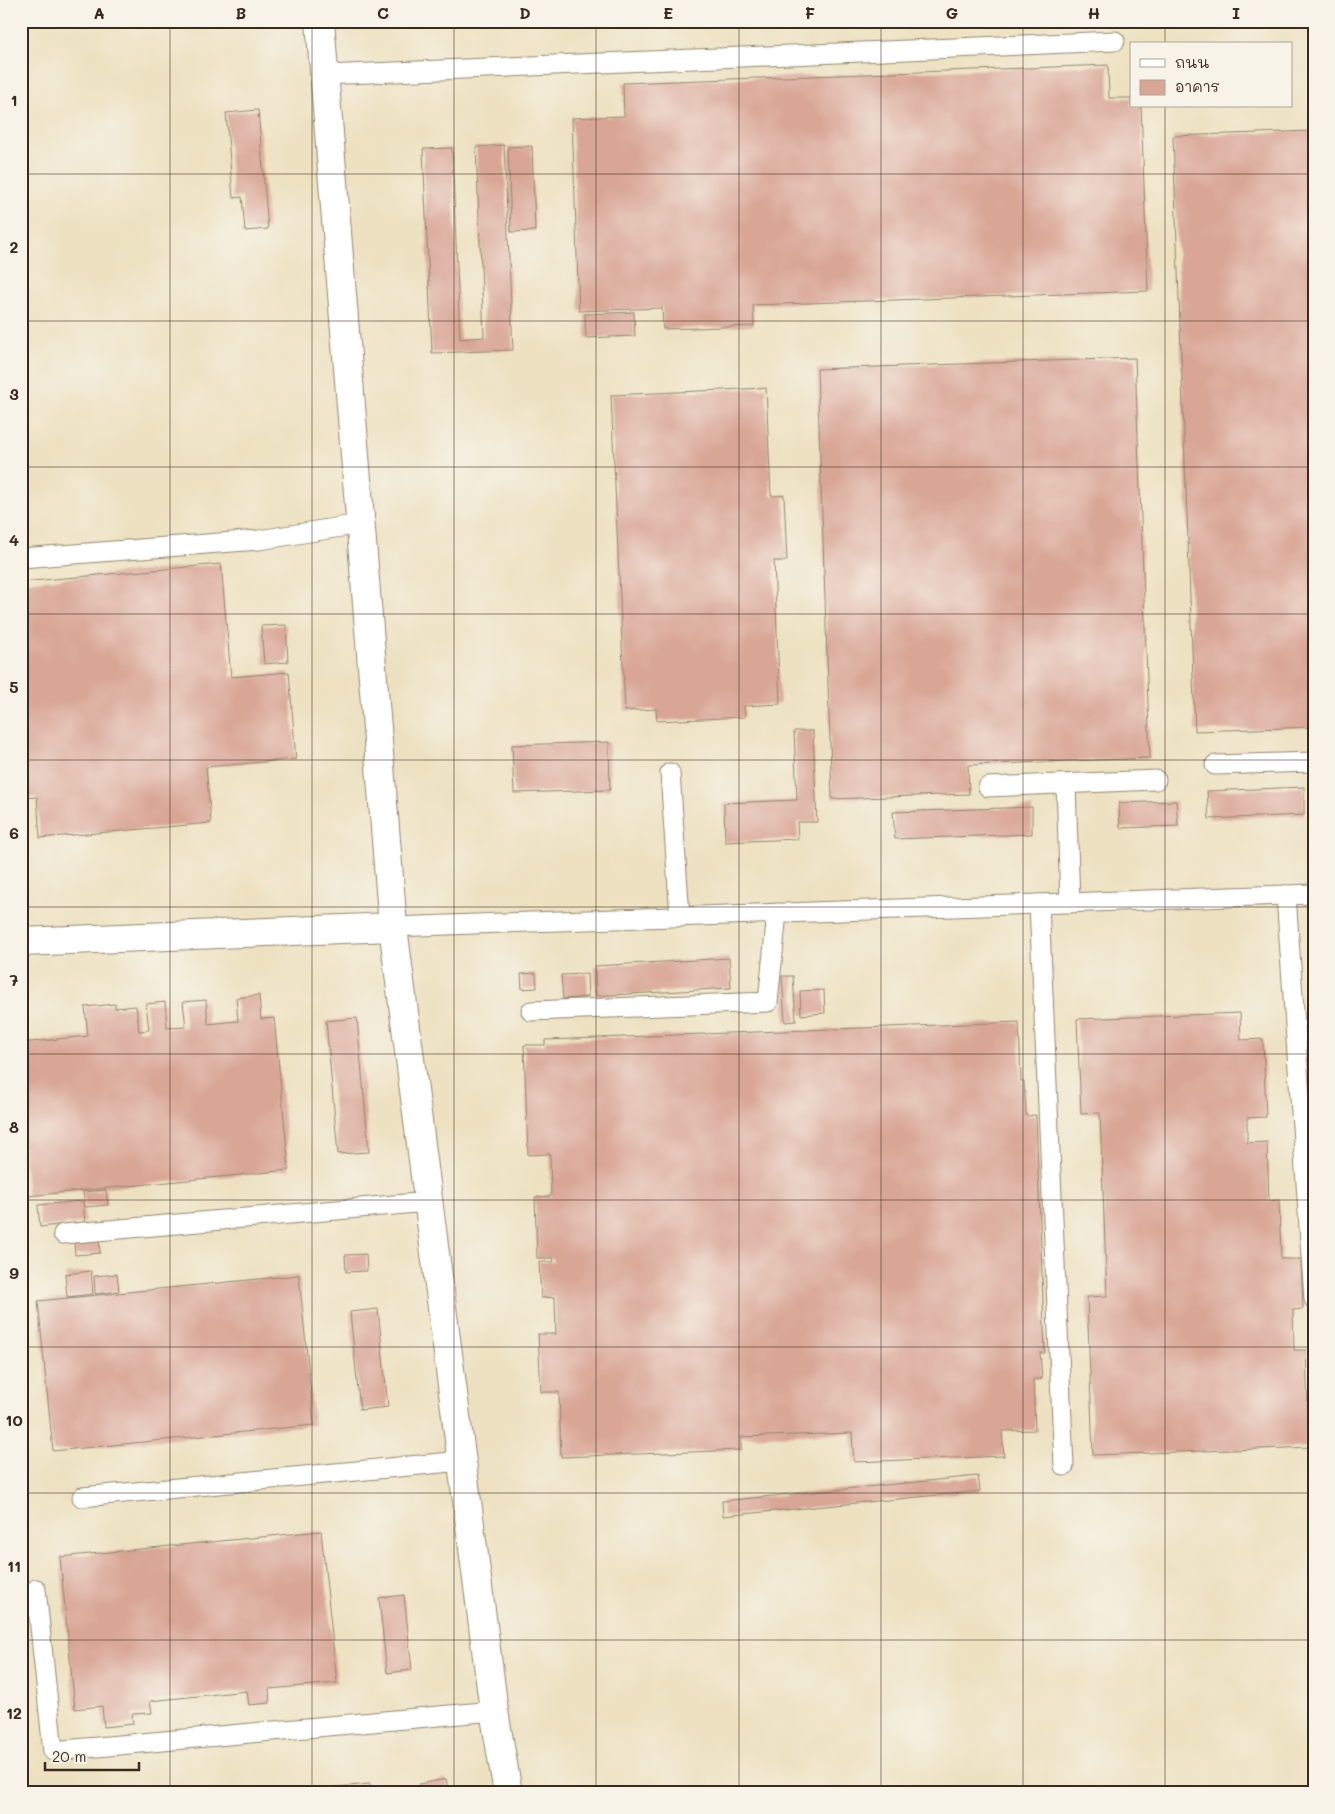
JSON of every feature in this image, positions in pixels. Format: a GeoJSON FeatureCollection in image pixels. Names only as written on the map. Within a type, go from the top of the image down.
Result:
{"type":"FeatureCollection","features":[{"type":"Feature","properties":{"kind":"street"},"geometry":{"type":"LineString","coordinates":[[320,21],[392,927],[494,1711],[508,1793]]}},
{"type":"Feature","properties":{"kind":"street"},"geometry":{"type":"LineString","coordinates":[[21,942],[392,927]]}},
{"type":"Feature","properties":{"kind":"lane"},"geometry":{"type":"LineString","coordinates":[[324,76],[1115,41]]}},
{"type":"Feature","properties":{"kind":"lane"},"geometry":{"type":"LineString","coordinates":[[21,558],[259,540],[360,524]]}},
{"type":"Feature","properties":{"kind":"lane"},"geometry":{"type":"LineString","coordinates":[[1215,765],[1314,762]]}},
{"type":"Feature","properties":{"kind":"lane"},"geometry":{"type":"LineString","coordinates":[[670,773],[680,917]]}},
{"type":"Feature","properties":{"kind":"lane"},"geometry":{"type":"LineString","coordinates":[[988,787],[1156,780]]}},
{"type":"Feature","properties":{"kind":"lane"},"geometry":{"type":"LineString","coordinates":[[1066,784],[1070,903]]}},
{"type":"Feature","properties":{"kind":"lane"},"geometry":{"type":"LineString","coordinates":[[392,927],[1314,894]]}},
{"type":"Feature","properties":{"kind":"lane"},"geometry":{"type":"LineString","coordinates":[[1286,895],[1314,1300]]}},
{"type":"Feature","properties":{"kind":"lane"},"geometry":{"type":"LineString","coordinates":[[1040,904],[1064,1466]]}},
{"type":"Feature","properties":{"kind":"lane"},"geometry":{"type":"LineString","coordinates":[[531,1011],[768,1002],[777,913]]}},
{"type":"Feature","properties":{"kind":"lane"},"geometry":{"type":"LineString","coordinates":[[63,1234],[428,1202]]}},
{"type":"Feature","properties":{"kind":"lane"},"geometry":{"type":"LineString","coordinates":[[82,1497],[462,1461]]}},
{"type":"Feature","properties":{"kind":"lane"},"geometry":{"type":"LineString","coordinates":[[36,1589],[53,1751],[494,1711]]}},
{"type":"Feature","properties":{"kind":"building"},"geometry":{"type":"Polygon","coordinates":[[[125,21],[141,21],[138,28],[125,21]]]}},
{"type":"Feature","properties":{"kind":"building"},"geometry":{"type":"Polygon","coordinates":[[[1108,65],[1109,98],[1130,98],[1130,108],[1141,108],[1148,291],[753,305],[754,326],[663,329],[662,308],[579,311],[572,118],[624,116],[623,83],[1108,65]]]}},
{"type":"Feature","properties":{"kind":"building"},"geometry":{"type":"Polygon","coordinates":[[[258,110],[268,229],[245,231],[242,197],[233,198],[226,113],[258,110]]]}},
{"type":"Feature","properties":{"kind":"building"},"geometry":{"type":"Polygon","coordinates":[[[1314,131],[1314,727],[1195,731],[1173,136],[1314,131]]]}},
{"type":"Feature","properties":{"kind":"building"},"geometry":{"type":"Polygon","coordinates":[[[504,145],[513,350],[432,353],[423,149],[452,148],[460,339],[484,337],[476,147],[504,145]]]}},
{"type":"Feature","properties":{"kind":"building"},"geometry":{"type":"Polygon","coordinates":[[[532,146],[535,231],[511,232],[508,147],[532,146]]]}},
{"type":"Feature","properties":{"kind":"building"},"geometry":{"type":"Polygon","coordinates":[[[634,312],[635,336],[586,338],[585,314],[634,312]]]}},
{"type":"Feature","properties":{"kind":"building"},"geometry":{"type":"Polygon","coordinates":[[[1135,358],[1150,758],[968,765],[969,794],[832,799],[817,369],[1135,358]]]}},
{"type":"Feature","properties":{"kind":"building"},"geometry":{"type":"Polygon","coordinates":[[[766,388],[771,496],[784,495],[787,561],[774,561],[780,704],[744,706],[745,717],[657,721],[656,709],[625,711],[611,395],[766,388]]]}},
{"type":"Feature","properties":{"kind":"building"},"geometry":{"type":"Polygon","coordinates":[[[221,564],[231,677],[289,672],[296,759],[206,767],[211,823],[40,838],[37,797],[23,798],[24,811],[21,811],[21,582],[221,564]]]}},
{"type":"Feature","properties":{"kind":"building"},"geometry":{"type":"Polygon","coordinates":[[[286,625],[288,662],[264,664],[261,626],[286,625]]]}},
{"type":"Feature","properties":{"kind":"building"},"geometry":{"type":"Polygon","coordinates":[[[794,731],[813,731],[817,822],[797,822],[798,839],[725,842],[724,803],[797,800],[794,731]]]}},
{"type":"Feature","properties":{"kind":"building"},"geometry":{"type":"Polygon","coordinates":[[[609,742],[610,790],[514,793],[512,745],[609,742]]]}},
{"type":"Feature","properties":{"kind":"building"},"geometry":{"type":"Polygon","coordinates":[[[1304,787],[1304,815],[1209,819],[1207,791],[1304,787]]]}},
{"type":"Feature","properties":{"kind":"building"},"geometry":{"type":"Polygon","coordinates":[[[1176,801],[1178,826],[1120,828],[1119,803],[1176,801]]]}},
{"type":"Feature","properties":{"kind":"building"},"geometry":{"type":"Polygon","coordinates":[[[1032,807],[1032,834],[895,839],[893,812],[1032,807]]]}},
{"type":"Feature","properties":{"kind":"building"},"geometry":{"type":"Polygon","coordinates":[[[729,958],[731,988],[596,996],[595,966],[729,958]]]}},
{"type":"Feature","properties":{"kind":"building"},"geometry":{"type":"Polygon","coordinates":[[[536,973],[537,988],[522,989],[521,974],[536,973]]]}},
{"type":"Feature","properties":{"kind":"building"},"geometry":{"type":"Polygon","coordinates":[[[587,974],[588,997],[563,999],[561,975],[587,974]]]}},
{"type":"Feature","properties":{"kind":"building"},"geometry":{"type":"Polygon","coordinates":[[[782,976],[793,976],[796,1021],[785,1022],[782,976]]]}},
{"type":"Feature","properties":{"kind":"building"},"geometry":{"type":"Polygon","coordinates":[[[824,990],[825,1013],[801,1015],[800,991],[824,990]]]}},
{"type":"Feature","properties":{"kind":"building"},"geometry":{"type":"Polygon","coordinates":[[[259,995],[261,1019],[274,1018],[289,1170],[28,1196],[21,1122],[21,1043],[88,1036],[85,1007],[115,1004],[115,1008],[136,1006],[139,1031],[149,1030],[146,1004],[165,1002],[167,1028],[186,1027],[183,1002],[206,1000],[208,1024],[238,1021],[236,998],[259,995]]]}},
{"type":"Feature","properties":{"kind":"building"},"geometry":{"type":"Polygon","coordinates":[[[1240,1013],[1241,1040],[1263,1039],[1266,1117],[1247,1118],[1247,1143],[1267,1142],[1269,1201],[1279,1200],[1281,1259],[1301,1259],[1303,1309],[1293,1310],[1294,1350],[1306,1350],[1308,1412],[1314,1412],[1314,1447],[1093,1455],[1087,1297],[1107,1296],[1100,1113],[1081,1114],[1077,1019],[1240,1013]]]}},
{"type":"Feature","properties":{"kind":"building"},"geometry":{"type":"Polygon","coordinates":[[[357,1018],[369,1152],[338,1154],[326,1021],[357,1018]]]}},
{"type":"Feature","properties":{"kind":"building"},"geometry":{"type":"Polygon","coordinates":[[[1019,1022],[1021,1081],[1024,1081],[1026,1116],[1036,1115],[1045,1353],[1040,1353],[1042,1379],[1033,1379],[1035,1430],[1002,1431],[1004,1456],[854,1462],[852,1433],[741,1437],[741,1450],[561,1457],[559,1392],[541,1392],[538,1334],[556,1334],[555,1297],[541,1298],[539,1262],[554,1262],[553,1258],[537,1258],[535,1197],[551,1196],[550,1154],[528,1155],[524,1045],[545,1045],[545,1040],[1019,1022]]]}},
{"type":"Feature","properties":{"kind":"building"},"geometry":{"type":"Polygon","coordinates":[[[106,1190],[108,1205],[85,1207],[83,1192],[106,1190]]]}},
{"type":"Feature","properties":{"kind":"building"},"geometry":{"type":"Polygon","coordinates":[[[83,1201],[85,1222],[40,1227],[38,1205],[83,1201]]]}},
{"type":"Feature","properties":{"kind":"building"},"geometry":{"type":"Polygon","coordinates":[[[99,1240],[100,1253],[75,1255],[74,1243],[99,1240]]]}},
{"type":"Feature","properties":{"kind":"building"},"geometry":{"type":"Polygon","coordinates":[[[366,1254],[367,1271],[346,1272],[345,1255],[366,1254]]]}},
{"type":"Feature","properties":{"kind":"building"},"geometry":{"type":"Polygon","coordinates":[[[91,1271],[93,1294],[67,1297],[65,1274],[91,1271]]]}},
{"type":"Feature","properties":{"kind":"building"},"geometry":{"type":"Polygon","coordinates":[[[117,1274],[119,1291],[95,1294],[94,1276],[117,1274]]]}},
{"type":"Feature","properties":{"kind":"building"},"geometry":{"type":"Polygon","coordinates":[[[299,1275],[314,1425],[53,1451],[38,1301],[299,1275]]]}},
{"type":"Feature","properties":{"kind":"building"},"geometry":{"type":"Polygon","coordinates":[[[378,1309],[388,1407],[360,1410],[350,1312],[378,1309]]]}},
{"type":"Feature","properties":{"kind":"building"},"geometry":{"type":"Polygon","coordinates":[[[978,1476],[980,1491],[723,1516],[722,1501],[978,1476]]]}},
{"type":"Feature","properties":{"kind":"building"},"geometry":{"type":"Polygon","coordinates":[[[321,1531],[337,1683],[269,1689],[270,1703],[249,1705],[247,1691],[150,1701],[152,1713],[132,1714],[133,1724],[104,1727],[102,1706],[75,1709],[60,1557],[321,1531]]]}},
{"type":"Feature","properties":{"kind":"building"},"geometry":{"type":"Polygon","coordinates":[[[404,1595],[412,1670],[387,1673],[379,1598],[404,1595]]]}},
{"type":"Feature","properties":{"kind":"building"},"geometry":{"type":"Polygon","coordinates":[[[446,1779],[449,1793],[421,1793],[419,1784],[446,1779]]]}},
{"type":"Feature","properties":{"kind":"building"},"geometry":{"type":"Polygon","coordinates":[[[370,1784],[371,1793],[295,1793],[295,1791],[370,1784]]]}}]}
